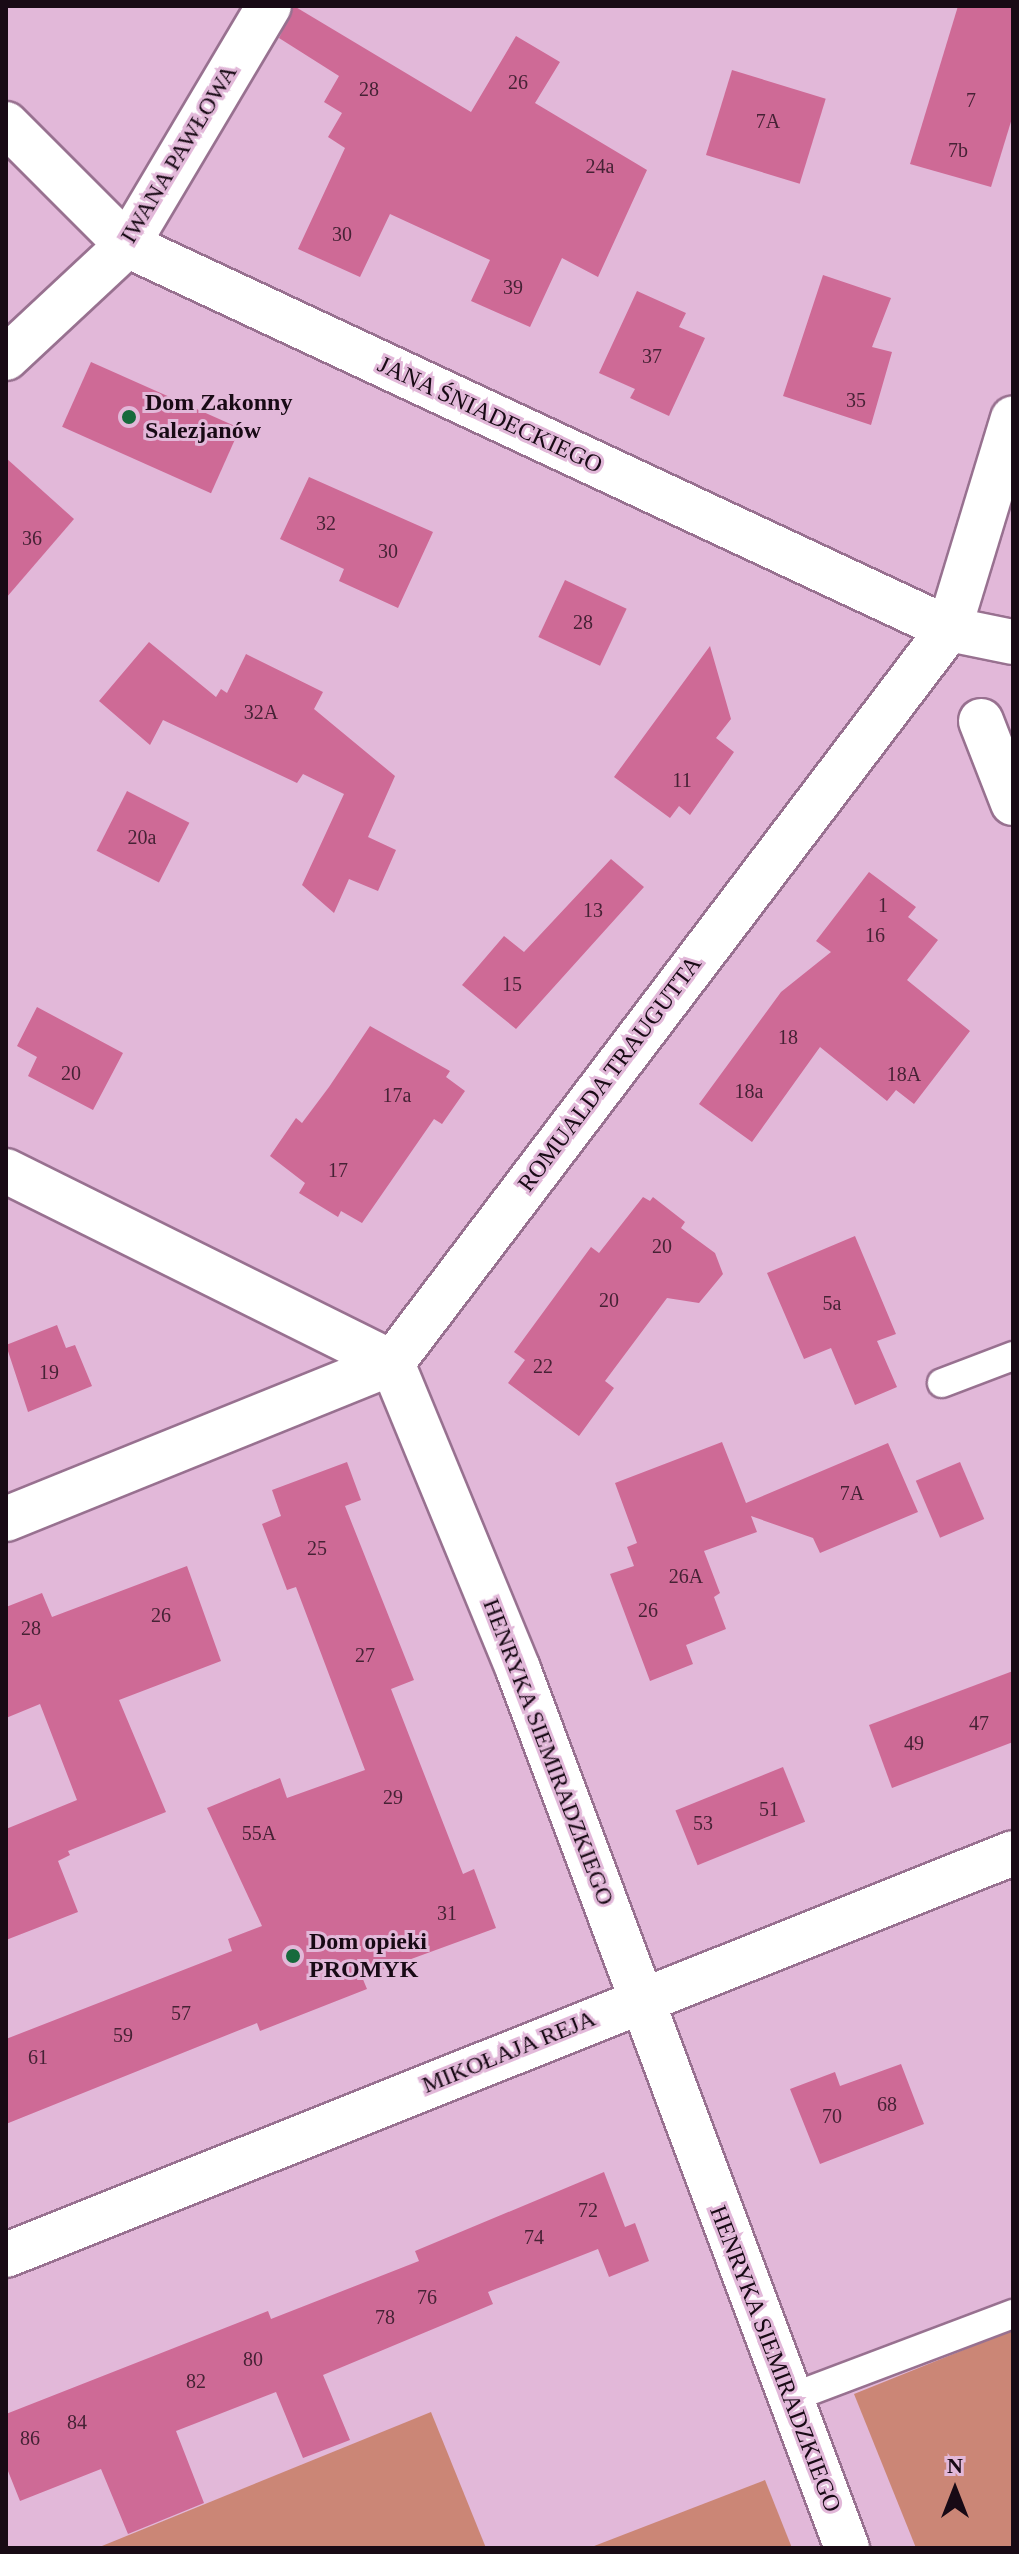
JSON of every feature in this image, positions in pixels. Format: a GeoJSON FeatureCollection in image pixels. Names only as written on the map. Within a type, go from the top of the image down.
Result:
{"type":"FeatureCollection","features":[{"type":"Feature","properties":{"kind":"street","name":"IWANA PAWŁOWA"},"geometry":{"type":"LineString","coordinates":[[6,358],[127,245],[269,6]]}},
{"type":"Feature","properties":{"kind":"street","name":"JANA ŚNIADECKIEGO"},"geometry":{"type":"LineString","coordinates":[[6,124],[127,245],[949,629],[1013,642]]}},
{"type":"Feature","properties":{"kind":"street","name":"ROMUALDA TRAUGUTTA"},"geometry":{"type":"LineString","coordinates":[[392,1363],[949,629],[1013,419]]}},
{"type":"Feature","properties":{"kind":"street"},"geometry":{"type":"LineString","coordinates":[[981,721],[1013,803]]}},
{"type":"Feature","properties":{"kind":"street"},"geometry":{"type":"LineString","coordinates":[[6,1171],[392,1363]]}},
{"type":"Feature","properties":{"kind":"street"},"geometry":{"type":"LineString","coordinates":[[6,1519],[392,1363]]}},
{"type":"Feature","properties":{"kind":"street","name":"HENRYKA SIEMIRADZKIEGO"},"geometry":{"type":"LineString","coordinates":[[392,1363],[518,1669],[788,2399],[847,2548]]}},
{"type":"Feature","properties":{"kind":"street","name":"MIKOŁAJA REJA"},"geometry":{"type":"LineString","coordinates":[[6,2255],[642,1998],[1013,1853]]}},
{"type":"Feature","properties":{"kind":"lane"},"geometry":{"type":"LineString","coordinates":[[942,1383],[1013,1356]]}},
{"type":"Feature","properties":{"kind":"lane"},"geometry":{"type":"LineString","coordinates":[[788,2399],[1013,2314]]}},
{"type":"Feature","properties":{"kind":"shaded area"},"geometry":{"type":"Polygon","coordinates":[[[1013,2330],[1013,2548],[916,2548],[854,2394],[1013,2330]]]}},
{"type":"Feature","properties":{"kind":"shaded area"},"geometry":{"type":"Polygon","coordinates":[[[431,2412],[486,2548],[97,2548],[431,2412]]]}},
{"type":"Feature","properties":{"kind":"shaded area"},"geometry":{"type":"Polygon","coordinates":[[[765,2480],[792,2548],[589,2548],[765,2480]]]}},
{"type":"Feature","properties":{"kind":"building"},"geometry":{"type":"Polygon","coordinates":[[[294,6],[471,112],[516,36],[560,62],[535,103],[647,170],[598,277],[562,258],[530,327],[471,301],[490,260],[390,214],[360,277],[298,249],[345,148],[328,137],[342,113],[324,102],[339,76],[279,38],[294,6]]]}},
{"type":"Feature","properties":{"kind":"building"},"geometry":{"type":"Polygon","coordinates":[[[958,6],[1013,6],[1013,115],[991,187],[910,164],[958,6]]]}},
{"type":"Feature","properties":{"kind":"building"},"geometry":{"type":"Polygon","coordinates":[[[732,70],[826,99],[800,184],[706,155],[732,70]]]}},
{"type":"Feature","properties":{"kind":"building"},"geometry":{"type":"Polygon","coordinates":[[[823,275],[891,298],[872,347],[892,352],[871,425],[783,396],[823,275]]]}},
{"type":"Feature","properties":{"kind":"building"},"geometry":{"type":"Polygon","coordinates":[[[637,291],[686,313],[679,327],[705,338],[669,416],[630,398],[635,389],[599,373],[637,291]]]}},
{"type":"Feature","properties":{"kind":"building"},"geometry":{"type":"Polygon","coordinates":[[[91,362],[240,428],[211,493],[62,427],[91,362]]]}},
{"type":"Feature","properties":{"kind":"building"},"geometry":{"type":"Polygon","coordinates":[[[6,458],[74,519],[6,598],[6,458]]]}},
{"type":"Feature","properties":{"kind":"building"},"geometry":{"type":"Polygon","coordinates":[[[309,477],[433,532],[398,608],[339,581],[344,569],[280,539],[309,477]]]}},
{"type":"Feature","properties":{"kind":"building"},"geometry":{"type":"Polygon","coordinates":[[[565,580],[627,609],[600,666],[538,637],[565,580]]]}},
{"type":"Feature","properties":{"kind":"building"},"geometry":{"type":"Polygon","coordinates":[[[149,642],[216,697],[221,689],[227,693],[246,654],[323,692],[314,709],[395,776],[368,837],[396,850],[378,891],[349,879],[334,913],[302,885],[344,794],[303,774],[297,783],[163,720],[150,745],[99,701],[149,642]]]}},
{"type":"Feature","properties":{"kind":"building"},"geometry":{"type":"Polygon","coordinates":[[[710,646],[731,719],[716,738],[734,752],[690,815],[679,806],[670,818],[614,777],[710,646]]]}},
{"type":"Feature","properties":{"kind":"building"},"geometry":{"type":"Polygon","coordinates":[[[127,791],[189,823],[159,882],[97,851],[127,791]]]}},
{"type":"Feature","properties":{"kind":"building"},"geometry":{"type":"Polygon","coordinates":[[[611,859],[644,887],[516,1029],[462,985],[504,936],[524,952],[611,859]]]}},
{"type":"Feature","properties":{"kind":"building"},"geometry":{"type":"Polygon","coordinates":[[[869,872],[916,907],[908,917],[938,940],[907,980],[970,1031],[914,1104],[896,1090],[887,1101],[820,1047],[752,1142],[699,1104],[781,992],[831,952],[816,941],[869,872]]]}},
{"type":"Feature","properties":{"kind":"building"},"geometry":{"type":"Polygon","coordinates":[[[37,1007],[123,1053],[93,1110],[28,1076],[37,1057],[17,1046],[37,1007]]]}},
{"type":"Feature","properties":{"kind":"building"},"geometry":{"type":"Polygon","coordinates":[[[370,1026],[450,1071],[446,1077],[465,1091],[442,1124],[434,1119],[362,1223],[341,1211],[338,1217],[299,1193],[305,1183],[270,1156],[296,1118],[302,1123],[370,1026]]]}},
{"type":"Feature","properties":{"kind":"building"},"geometry":{"type":"Polygon","coordinates":[[[643,1197],[650,1201],[653,1197],[685,1222],[681,1228],[715,1253],[723,1274],[699,1303],[667,1298],[605,1381],[614,1388],[579,1436],[508,1383],[525,1360],[514,1352],[591,1247],[599,1253],[643,1197]]]}},
{"type":"Feature","properties":{"kind":"building"},"geometry":{"type":"Polygon","coordinates":[[[855,1236],[896,1334],[877,1341],[897,1387],[855,1405],[831,1348],[804,1359],[767,1273],[855,1236]]]}},
{"type":"Feature","properties":{"kind":"building"},"geometry":{"type":"Polygon","coordinates":[[[57,1325],[66,1348],[75,1345],[92,1386],[28,1412],[6,1345],[57,1325]]]}},
{"type":"Feature","properties":{"kind":"building"},"geometry":{"type":"Polygon","coordinates":[[[722,1442],[746,1503],[888,1443],[918,1512],[820,1553],[813,1538],[751,1516],[757,1532],[704,1551],[720,1593],[714,1597],[726,1629],[686,1645],[693,1664],[650,1681],[610,1574],[634,1566],[627,1547],[637,1543],[615,1483],[722,1442]]]}},
{"type":"Feature","properties":{"kind":"building"},"geometry":{"type":"Polygon","coordinates":[[[347,1462],[361,1500],[345,1506],[414,1680],[391,1689],[463,1874],[474,1869],[496,1928],[362,1977],[367,1989],[260,2031],[257,2023],[6,2124],[6,2039],[232,1951],[228,1939],[262,1926],[207,1808],[280,1778],[287,1798],[365,1770],[296,1587],[287,1590],[262,1524],[281,1516],[272,1490],[347,1462]]]}},
{"type":"Feature","properties":{"kind":"building"},"geometry":{"type":"Polygon","coordinates":[[[960,1462],[984,1519],[940,1538],[916,1481],[960,1462]]]}},
{"type":"Feature","properties":{"kind":"building"},"geometry":{"type":"Polygon","coordinates":[[[187,1566],[221,1661],[119,1700],[166,1812],[68,1851],[70,1855],[58,1861],[78,1912],[6,1940],[6,1829],[77,1800],[40,1704],[6,1718],[6,1607],[42,1593],[52,1617],[187,1566]]]}},
{"type":"Feature","properties":{"kind":"building"},"geometry":{"type":"Polygon","coordinates":[[[1013,1671],[1013,1742],[892,1788],[869,1725],[1013,1671]]]}},
{"type":"Feature","properties":{"kind":"building"},"geometry":{"type":"Polygon","coordinates":[[[783,1767],[805,1822],[698,1865],[675,1810],[783,1767]]]}},
{"type":"Feature","properties":{"kind":"building"},"geometry":{"type":"Polygon","coordinates":[[[901,2064],[924,2124],[820,2164],[790,2089],[835,2072],[840,2086],[901,2064]]]}},
{"type":"Feature","properties":{"kind":"building"},"geometry":{"type":"Polygon","coordinates":[[[604,2172],[625,2227],[635,2223],[649,2261],[609,2277],[598,2249],[488,2292],[493,2304],[323,2375],[350,2440],[303,2458],[276,2392],[176,2431],[204,2503],[128,2534],[101,2469],[20,2501],[6,2466],[6,2414],[268,2311],[271,2319],[419,2261],[415,2251],[604,2172]]]}},
{"type":"Feature","properties":{"kind":"place","name":"Dom Zakonny Salezjanów"},"geometry":{"type":"Point","coordinates":[129,417]}},
{"type":"Feature","properties":{"kind":"place","name":"Dom opieki PROMYK"},"geometry":{"type":"Point","coordinates":[293,1956]}}]}
